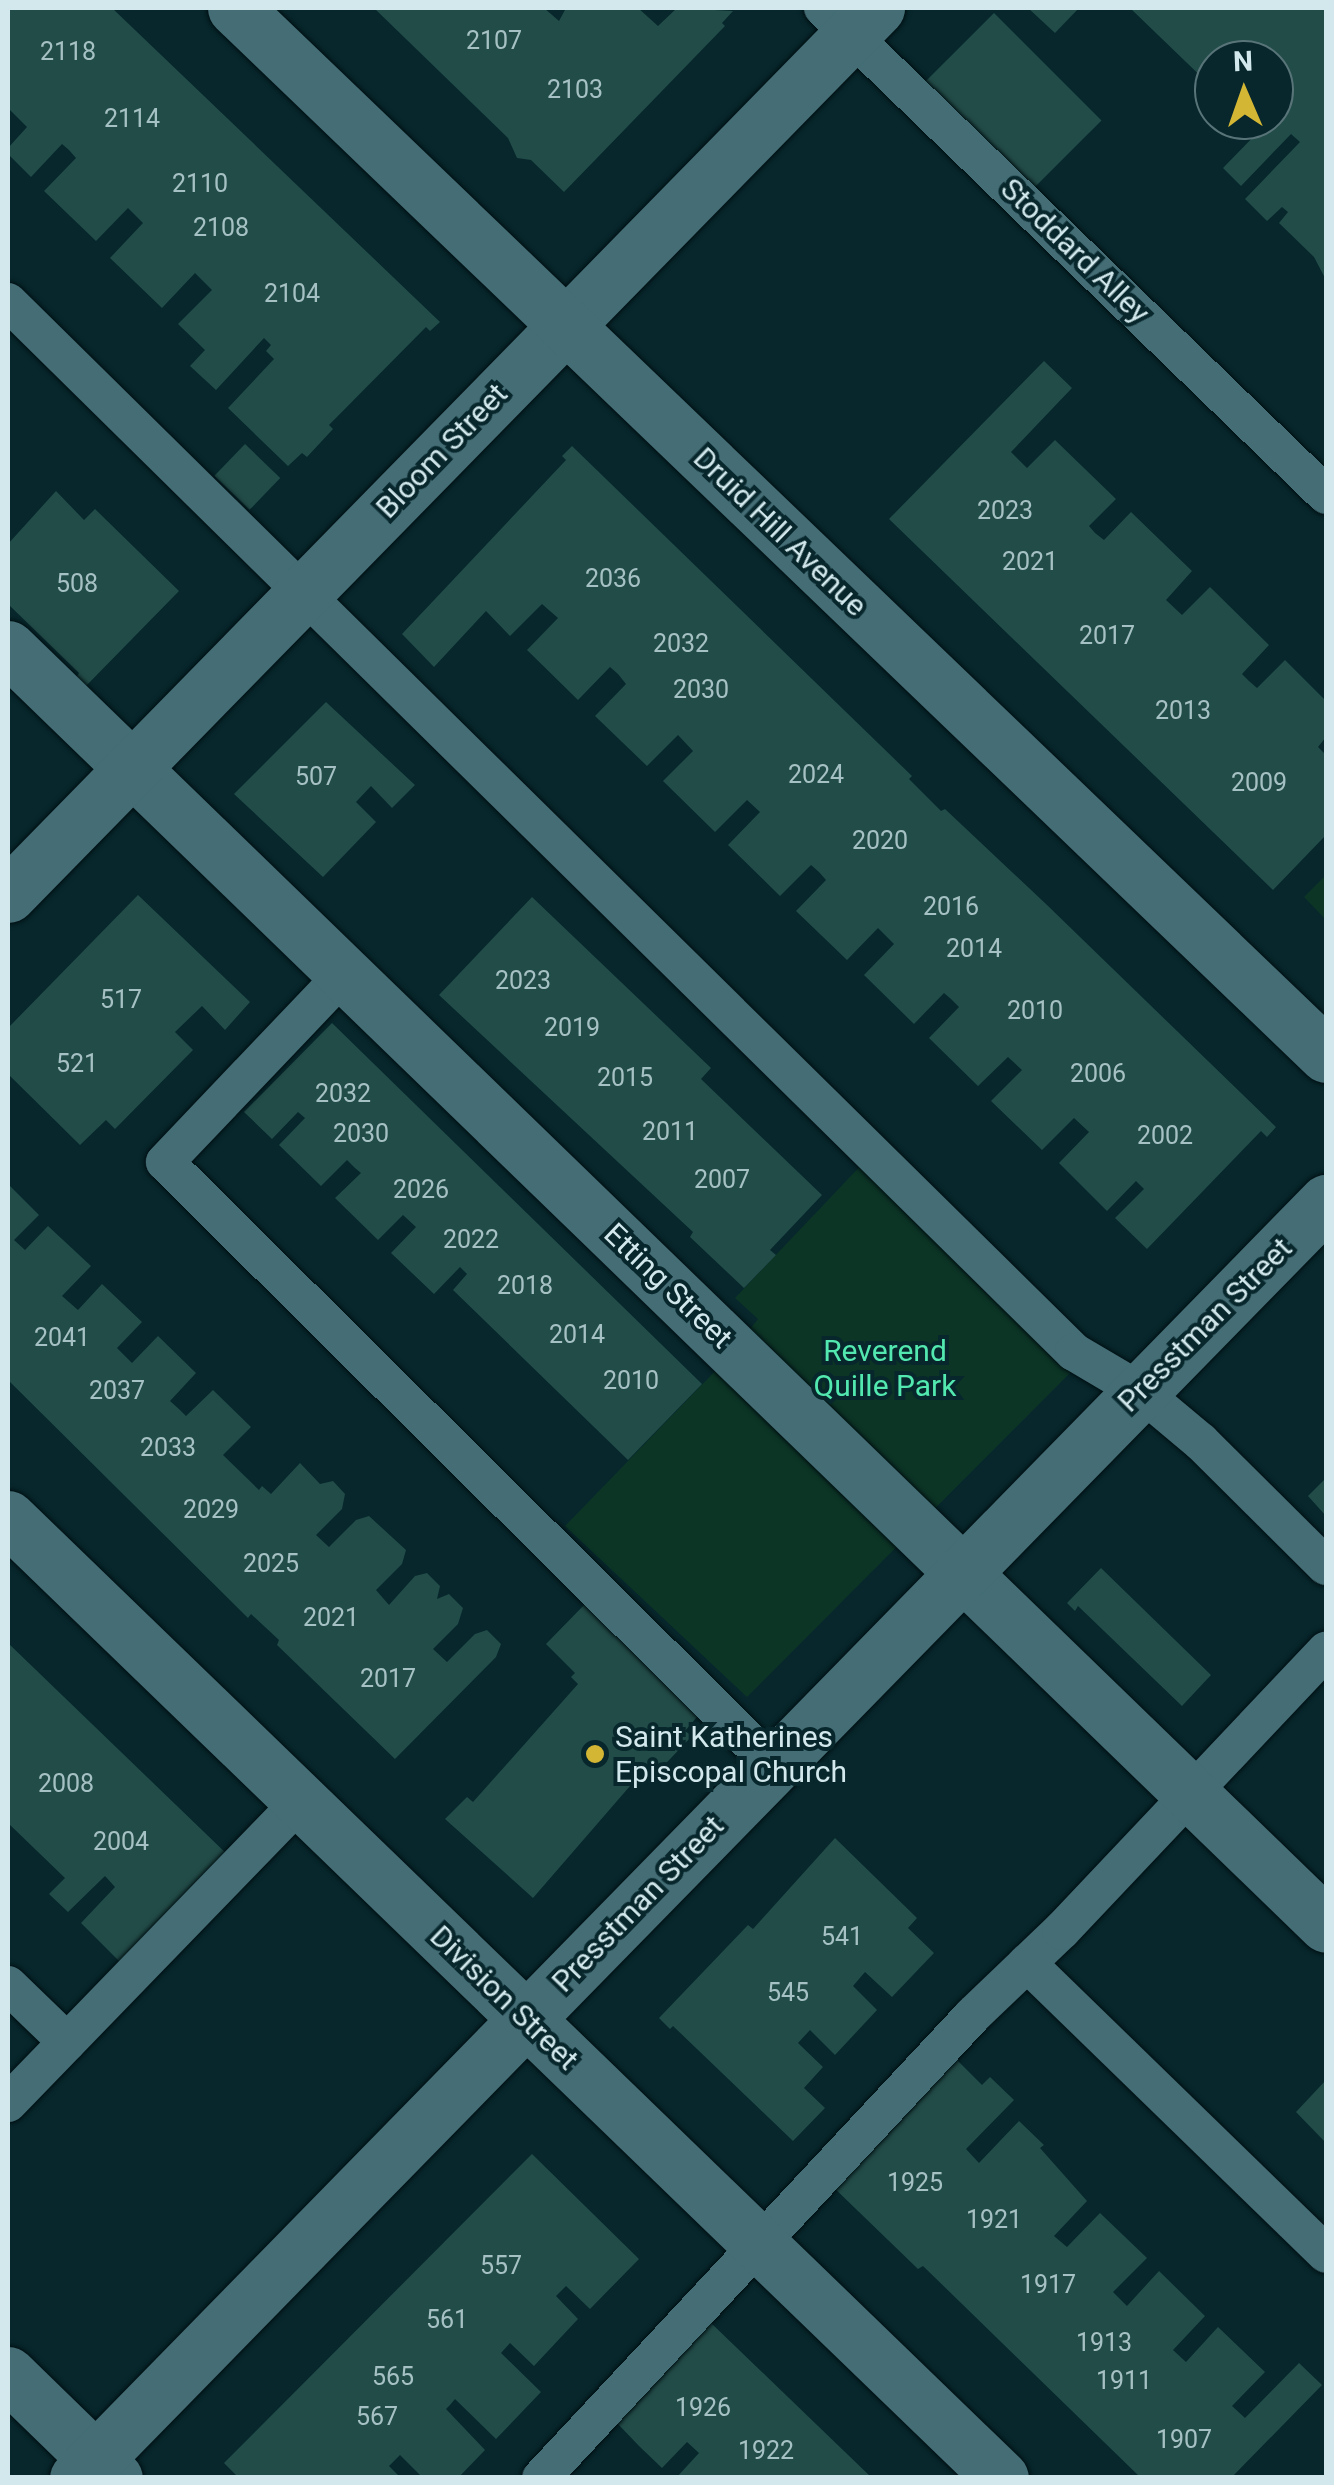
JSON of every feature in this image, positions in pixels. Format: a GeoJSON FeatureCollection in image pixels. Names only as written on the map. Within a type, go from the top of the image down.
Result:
{"type":"FeatureCollection","features":[{"type":"Feature","properties":{"kind":"street","name":"Druid Hill Avenue"},"geometry":{"type":"LineString","coordinates":[[235,8],[1326,1055]]}},
{"type":"Feature","properties":{"kind":"street","name":"Bloom Street"},"geometry":{"type":"LineString","coordinates":[[8,895],[565,325],[850,16]]}},
{"type":"Feature","properties":{"kind":"street","name":"Etting Street"},"geometry":{"type":"LineString","coordinates":[[8,648],[1326,1925]]}},
{"type":"Feature","properties":{"kind":"street","name":"Presstman Street"},"geometry":{"type":"LineString","coordinates":[[96,2471],[526,2019],[1326,1202]]}},
{"type":"Feature","properties":{"kind":"street","name":"Division Street"},"geometry":{"type":"LineString","coordinates":[[8,1518],[1000,2478]]}},
{"type":"Feature","properties":{"kind":"street"},"geometry":{"type":"LineString","coordinates":[[8,2374],[96,2471]]}},
{"type":"Feature","properties":{"kind":"lane","name":"Stoddard Alley"},"geometry":{"type":"LineString","coordinates":[[850,16],[1326,495]]}},
{"type":"Feature","properties":{"kind":"lane"},"geometry":{"type":"LineString","coordinates":[[8,302],[1061,1340],[1140,1391],[1200,1442],[1326,1566]]}},
{"type":"Feature","properties":{"kind":"lane"},"geometry":{"type":"LineString","coordinates":[[345,973],[165,1162],[773,1765]]}},
{"type":"Feature","properties":{"kind":"lane"},"geometry":{"type":"LineString","coordinates":[[541,2478],[972,2015],[1027,1963],[1326,1651]]}},
{"type":"Feature","properties":{"kind":"lane"},"geometry":{"type":"LineString","coordinates":[[8,2103],[301,1802]]}},
{"type":"Feature","properties":{"kind":"lane"},"geometry":{"type":"LineString","coordinates":[[1027,1963],[1326,2254]]}},
{"type":"Feature","properties":{"kind":"lane"},"geometry":{"type":"LineString","coordinates":[[8,1985],[67,2042]]}},
{"type":"Feature","properties":{"kind":"green space"},"geometry":{"type":"Polygon","coordinates":[[[1326,875],[1326,920],[1304,897],[1326,875]]]}},
{"type":"Feature","properties":{"kind":"green space","name":"Reverend Quille Park"},"geometry":{"type":"Polygon","coordinates":[[[867,1159],[1076,1367],[747,1697],[565,1526],[721,1365],[758,1319],[735,1298],[867,1159]]]}},
{"type":"Feature","properties":{"kind":"building"},"geometry":{"type":"Polygon","coordinates":[[[8,8],[112,8],[440,322],[430,331],[426,327],[329,425],[333,429],[307,457],[302,453],[288,466],[228,408],[274,359],[266,351],[271,345],[264,338],[216,390],[190,366],[205,350],[178,324],[212,290],[195,273],[162,308],[110,258],[143,223],[128,208],[96,241],[44,191],[76,158],[69,150],[62,144],[31,177],[8,154],[8,148],[27,127],[8,108],[8,8]]]}},
{"type":"Feature","properties":{"kind":"building"},"geometry":{"type":"Polygon","coordinates":[[[374,8],[544,8],[559,21],[566,8],[638,8],[658,26],[677,8],[733,11],[722,23],[725,26],[564,192],[531,160],[517,158],[508,138],[374,8]]]}},
{"type":"Feature","properties":{"kind":"building"},"geometry":{"type":"Polygon","coordinates":[[[1028,8],[1079,8],[1055,33],[1028,8]]]}},
{"type":"Feature","properties":{"kind":"building"},"geometry":{"type":"Polygon","coordinates":[[[1130,8],[1326,8],[1326,280],[1314,257],[1279,223],[1288,212],[1282,207],[1267,221],[1245,199],[1300,142],[1294,137],[1294,40],[1194,40],[1194,70],[1130,8]]]}},
{"type":"Feature","properties":{"kind":"building"},"geometry":{"type":"Polygon","coordinates":[[[994,13],[1101,120],[1032,190],[925,82],[994,13]]]}},
{"type":"Feature","properties":{"kind":"building"},"geometry":{"type":"Polygon","coordinates":[[[1250,140],[1285,140],[1241,186],[1223,168],[1250,140]]]}},
{"type":"Feature","properties":{"kind":"building"},"geometry":{"type":"Polygon","coordinates":[[[1044,361],[1072,388],[1011,452],[1027,468],[1055,440],[1116,499],[1089,526],[1095,533],[1104,540],[1131,512],[1192,571],[1166,600],[1182,615],[1210,587],[1269,645],[1242,674],[1249,681],[1257,688],[1285,660],[1326,701],[1326,737],[1318,747],[1326,755],[1326,835],[1273,890],[889,519],[1044,361]]]}},
{"type":"Feature","properties":{"kind":"building"},"geometry":{"type":"Polygon","coordinates":[[[245,444],[280,478],[250,510],[214,476],[245,444]]]}},
{"type":"Feature","properties":{"kind":"building"},"geometry":{"type":"Polygon","coordinates":[[[572,446],[912,776],[909,779],[941,811],[945,809],[1047,905],[1276,1127],[1267,1137],[1261,1131],[1147,1249],[1115,1218],[1144,1189],[1136,1181],[1107,1211],[1059,1163],[1089,1132],[1074,1118],[1042,1150],[991,1101],[1022,1070],[1008,1057],[978,1086],[929,1038],[959,1007],[951,999],[944,993],[914,1024],[864,975],[894,944],[878,928],[847,960],[796,911],[826,880],[819,872],[811,865],[780,896],[728,845],[760,812],[747,800],[715,832],[663,781],[693,751],[678,735],[647,766],[595,716],[626,684],[618,674],[610,667],[578,700],[527,650],[558,618],[542,604],[510,636],[486,611],[434,667],[402,634],[566,460],[562,456],[572,446]]]}},
{"type":"Feature","properties":{"kind":"building"},"geometry":{"type":"Polygon","coordinates":[[[56,491],[84,520],[95,509],[179,591],[86,686],[75,679],[79,673],[8,604],[8,544],[56,491]]]}},
{"type":"Feature","properties":{"kind":"building"},"geometry":{"type":"Polygon","coordinates":[[[326,702],[415,785],[392,808],[371,786],[356,802],[376,822],[323,877],[234,794],[326,702]]]}},
{"type":"Feature","properties":{"kind":"building"},"geometry":{"type":"Polygon","coordinates":[[[138,895],[250,1002],[225,1030],[202,1006],[175,1032],[193,1050],[115,1129],[106,1120],[80,1145],[8,1074],[8,1028],[138,895]]]}},
{"type":"Feature","properties":{"kind":"building"},"geometry":{"type":"Polygon","coordinates":[[[532,897],[711,1068],[701,1079],[822,1195],[770,1250],[776,1255],[744,1288],[690,1237],[693,1232],[439,995],[532,897]]]}},
{"type":"Feature","properties":{"kind":"building"},"geometry":{"type":"Polygon","coordinates":[[[332,1023],[702,1384],[628,1460],[453,1290],[467,1274],[460,1267],[434,1294],[391,1253],[416,1227],[403,1215],[378,1240],[335,1198],[361,1173],[347,1160],[321,1186],[279,1145],[305,1118],[298,1112],[272,1139],[244,1112],[332,1023]]]}},
{"type":"Feature","properties":{"kind":"building"},"geometry":{"type":"Polygon","coordinates":[[[8,1184],[39,1215],[14,1240],[25,1250],[48,1226],[91,1266],[62,1296],[78,1310],[102,1284],[142,1322],[117,1348],[132,1363],[158,1336],[196,1373],[170,1401],[186,1416],[213,1390],[251,1427],[223,1455],[259,1490],[262,1486],[271,1494],[300,1463],[320,1484],[333,1481],[345,1494],[342,1509],[316,1535],[329,1547],[356,1520],[369,1516],[406,1550],[402,1564],[376,1590],[389,1605],[415,1576],[427,1573],[440,1586],[437,1599],[449,1594],[463,1608],[458,1624],[433,1649],[447,1662],[475,1634],[487,1630],[501,1644],[496,1657],[395,1759],[277,1645],[279,1640],[251,1614],[248,1618],[8,1380],[8,1184]]]}},
{"type":"Feature","properties":{"kind":"building"},"geometry":{"type":"Polygon","coordinates":[[[1326,1478],[1326,1516],[1308,1496],[1326,1478]]]}},
{"type":"Feature","properties":{"kind":"building"},"geometry":{"type":"Polygon","coordinates":[[[1101,1568],[1211,1675],[1182,1706],[1078,1606],[1075,1611],[1067,1603],[1101,1568]]]}},
{"type":"Feature","properties":{"kind":"building","name":"Saint Katherines Episcopal Church"},"geometry":{"type":"Polygon","coordinates":[[[585,1604],[702,1711],[685,1731],[692,1736],[651,1779],[643,1771],[533,1898],[445,1819],[467,1797],[473,1802],[578,1684],[571,1677],[575,1673],[546,1644],[585,1604]]]}},
{"type":"Feature","properties":{"kind":"building"},"geometry":{"type":"Polygon","coordinates":[[[8,1643],[231,1858],[125,1967],[81,1923],[115,1887],[105,1876],[68,1912],[49,1894],[65,1878],[8,1823],[8,1643]]]}},
{"type":"Feature","properties":{"kind":"building"},"geometry":{"type":"Polygon","coordinates":[[[835,1838],[917,1918],[908,1928],[934,1953],[892,1997],[865,1972],[853,1986],[877,2010],[835,2055],[810,2030],[798,2043],[823,2067],[804,2088],[825,2108],[793,2141],[673,2026],[670,2029],[659,2018],[748,1925],[753,1929],[835,1838]]]}},
{"type":"Feature","properties":{"kind":"building"},"geometry":{"type":"Polygon","coordinates":[[[953,2056],[982,2085],[990,2077],[1014,2100],[966,2149],[979,2163],[1019,2121],[1044,2145],[1040,2148],[1087,2201],[1054,2236],[1067,2247],[1100,2213],[1147,2258],[1113,2292],[1127,2306],[1159,2271],[1205,2316],[1173,2350],[1186,2362],[1218,2327],[1265,2372],[1232,2406],[1245,2418],[1299,2363],[1322,2385],[1231,2478],[1141,2478],[923,2266],[918,2269],[829,2183],[953,2056]]]}},
{"type":"Feature","properties":{"kind":"building"},"geometry":{"type":"Polygon","coordinates":[[[1326,2080],[1326,2143],[1296,2112],[1326,2080]]]}},
{"type":"Feature","properties":{"kind":"building"},"geometry":{"type":"Polygon","coordinates":[[[532,2154],[639,2259],[590,2309],[566,2286],[556,2296],[578,2319],[534,2366],[510,2343],[501,2353],[541,2392],[496,2439],[455,2399],[446,2409],[485,2450],[458,2478],[423,2478],[400,2455],[389,2466],[401,2478],[239,2478],[224,2463],[532,2154]]]}},
{"type":"Feature","properties":{"kind":"building"},"geometry":{"type":"Polygon","coordinates":[[[711,2323],[872,2478],[676,2478],[699,2453],[687,2442],[662,2468],[639,2446],[617,2423],[711,2323]]]}},
{"type":"Feature","properties":{"kind":"place","name":"Saint Katherines Episcopal Church"},"geometry":{"type":"Point","coordinates":[595,1754]}}]}
